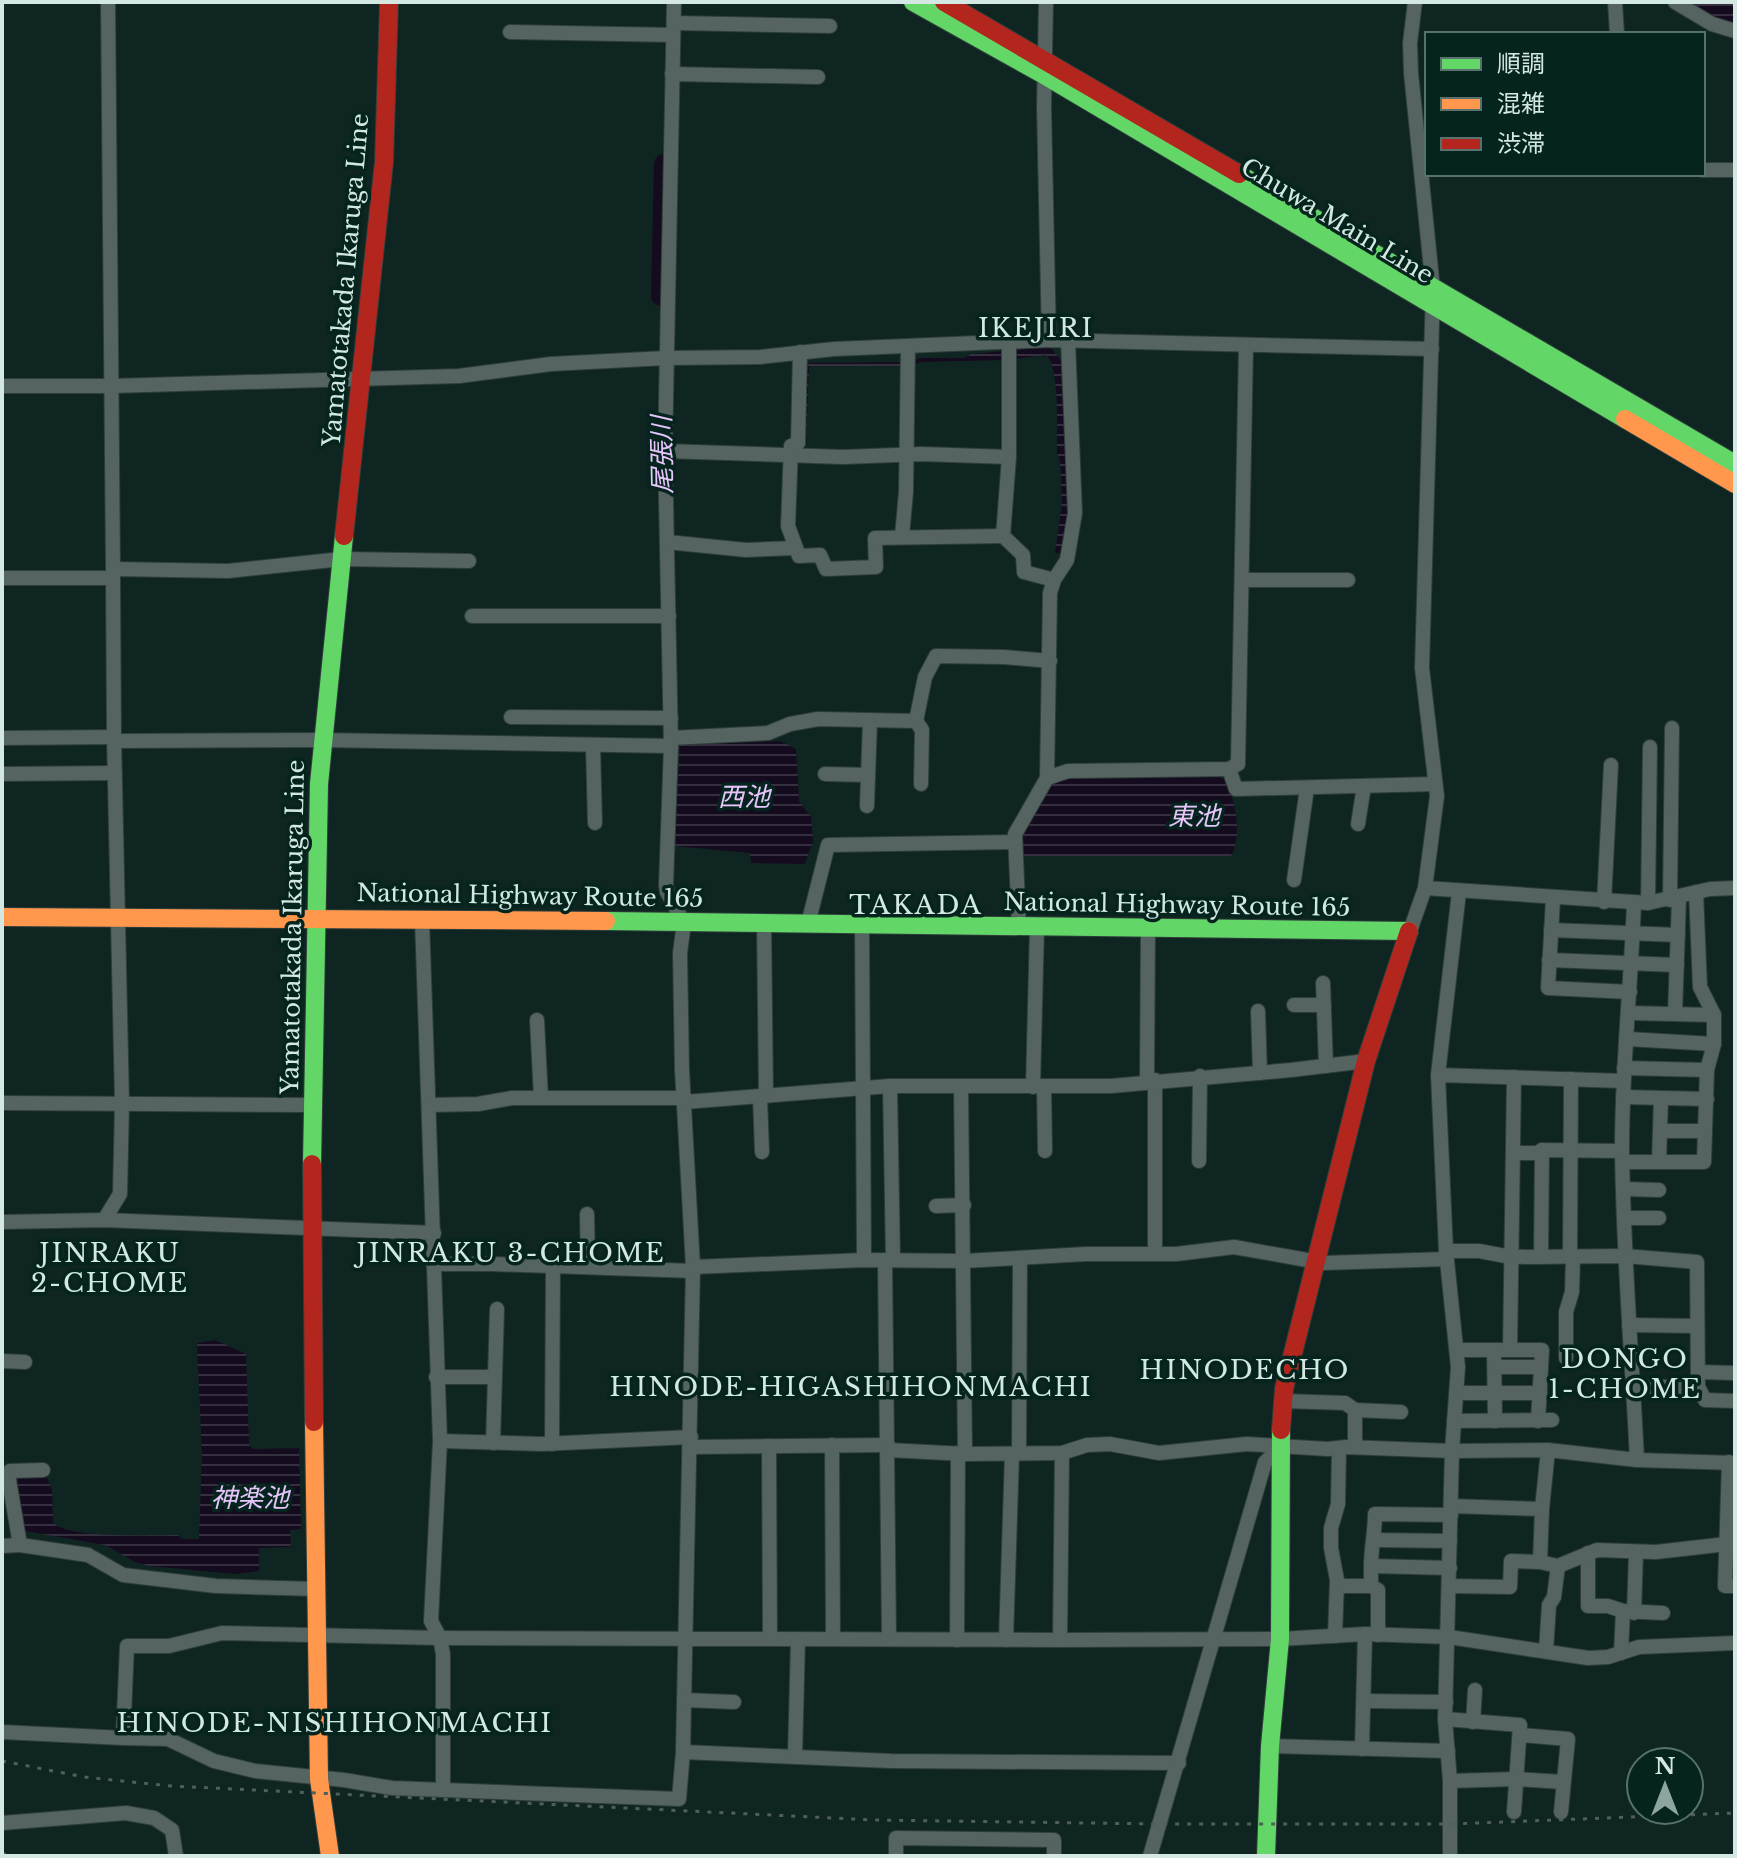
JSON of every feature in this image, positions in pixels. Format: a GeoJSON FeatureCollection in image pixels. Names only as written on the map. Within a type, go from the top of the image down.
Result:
{"type":"FeatureCollection","features":[{"type":"Feature","properties":{"kind":"main road","name":"Yamatotakada Ikaruga Line"},"geometry":{"type":"LineString","coordinates":[[330,1856],[319,1779],[311,1229],[322,740],[384,162],[389,2]]}},
{"type":"Feature","properties":{"kind":"main road","name":"Chuwa Main Line"},"geometry":{"type":"LineString","coordinates":[[913,2],[1045,68]]}},
{"type":"Feature","properties":{"kind":"main road","name":"Chuwa Main Line"},"geometry":{"type":"LineString","coordinates":[[944,2],[1045,68],[1433,298],[1735,484]]}},
{"type":"Feature","properties":{"kind":"main road","name":"Chuwa Main Line"},"geometry":{"type":"LineString","coordinates":[[1433,298],[1735,464]]}},
{"type":"Feature","properties":{"kind":"main road","name":"National Highway Route 165"},"geometry":{"type":"LineString","coordinates":[[2,917],[319,917],[1410,931]]}},
{"type":"Feature","properties":{"kind":"main road"},"geometry":{"type":"LineString","coordinates":[[1266,1856],[1270,1746],[1280,1639],[1280,1448],[1283,1401],[1366,1061],[1410,931]]}},
{"type":"Feature","properties":{"kind":"street"},"geometry":{"type":"LineString","coordinates":[[104,1220],[120,1194],[122,1103],[114,739],[108,2]]}},
{"type":"Feature","properties":{"kind":"street"},"geometry":{"type":"LineString","coordinates":[[2,1732],[168,1739],[214,1761],[255,1771],[392,1788],[679,1799],[686,1639],[693,1269],[680,953],[684,923],[666,885],[667,542],[660,359],[672,74],[669,31],[674,2]]}},
{"type":"Feature","properties":{"kind":"street"},"geometry":{"type":"LineString","coordinates":[[1046,2],[1049,340]]}},
{"type":"Feature","properties":{"kind":"street"},"geometry":{"type":"LineString","coordinates":[[1410,931],[1425,888],[1436,808],[1422,668],[1433,298],[1423,167],[1410,58],[1415,2]]}},
{"type":"Feature","properties":{"kind":"street"},"geometry":{"type":"LineString","coordinates":[[1615,2],[1617,32]]}},
{"type":"Feature","properties":{"kind":"street"},"geometry":{"type":"LineString","coordinates":[[1675,2],[1712,24],[1735,31]]}},
{"type":"Feature","properties":{"kind":"street"},"geometry":{"type":"LineString","coordinates":[[510,32],[830,26]]}},
{"type":"Feature","properties":{"kind":"street"},"geometry":{"type":"LineString","coordinates":[[672,74],[818,77]]}},
{"type":"Feature","properties":{"kind":"street"},"geometry":{"type":"LineString","coordinates":[[1705,170],[1735,170]]}},
{"type":"Feature","properties":{"kind":"street"},"geometry":{"type":"LineString","coordinates":[[2,386],[112,386],[480,374],[551,364],[760,357],[800,352],[908,358],[1009,351],[1049,340],[1432,349]]}},
{"type":"Feature","properties":{"kind":"street"},"geometry":{"type":"LineString","coordinates":[[1045,1151],[1028,927],[1015,842],[1018,828],[1047,778],[1050,593],[1067,560],[1075,513],[1068,341]]}},
{"type":"Feature","properties":{"kind":"street"},"geometry":{"type":"LineString","coordinates":[[1047,778],[1068,771],[1229,769],[1238,764],[1246,346]]}},
{"type":"Feature","properties":{"kind":"street"},"geometry":{"type":"LineString","coordinates":[[1003,536],[1009,457],[1009,351]]}},
{"type":"Feature","properties":{"kind":"street"},"geometry":{"type":"LineString","coordinates":[[800,352],[798,443],[791,446],[788,526],[799,556],[820,555],[826,569],[876,567],[875,538],[1003,536],[1023,555],[1024,572],[1054,580]]}},
{"type":"Feature","properties":{"kind":"street"},"geometry":{"type":"LineString","coordinates":[[902,536],[908,358]]}},
{"type":"Feature","properties":{"kind":"street"},"geometry":{"type":"LineString","coordinates":[[665,451],[858,458],[907,455],[1009,457]]}},
{"type":"Feature","properties":{"kind":"street"},"geometry":{"type":"LineString","coordinates":[[667,542],[746,550],[796,548]]}},
{"type":"Feature","properties":{"kind":"street"},"geometry":{"type":"LineString","coordinates":[[2,578],[228,571],[342,559],[469,561]]}},
{"type":"Feature","properties":{"kind":"street"},"geometry":{"type":"LineString","coordinates":[[1242,580],[1348,580]]}},
{"type":"Feature","properties":{"kind":"street"},"geometry":{"type":"LineString","coordinates":[[472,616],[666,616]]}},
{"type":"Feature","properties":{"kind":"street"},"geometry":{"type":"LineString","coordinates":[[921,784],[922,730],[916,721],[925,677],[936,656],[996,656],[1050,661]]}},
{"type":"Feature","properties":{"kind":"street"},"geometry":{"type":"LineString","coordinates":[[511,717],[667,718]]}},
{"type":"Feature","properties":{"kind":"street"},"geometry":{"type":"LineString","coordinates":[[2,738],[593,746],[668,744],[755,734],[818,719],[916,721]]}},
{"type":"Feature","properties":{"kind":"street"},"geometry":{"type":"LineString","coordinates":[[867,806],[870,720]]}},
{"type":"Feature","properties":{"kind":"street"},"geometry":{"type":"LineString","coordinates":[[1672,728],[1678,935],[1675,1014]]}},
{"type":"Feature","properties":{"kind":"street"},"geometry":{"type":"LineString","coordinates":[[593,746],[595,823]]}},
{"type":"Feature","properties":{"kind":"street"},"geometry":{"type":"LineString","coordinates":[[1637,1460],[1625,1256],[1623,1097],[1633,935],[1641,903],[1650,747]]}},
{"type":"Feature","properties":{"kind":"street"},"geometry":{"type":"LineString","coordinates":[[1604,902],[1611,765]]}},
{"type":"Feature","properties":{"kind":"street"},"geometry":{"type":"LineString","coordinates":[[1229,769],[1236,789],[1435,784]]}},
{"type":"Feature","properties":{"kind":"street"},"geometry":{"type":"LineString","coordinates":[[2,774],[115,773]]}},
{"type":"Feature","properties":{"kind":"street"},"geometry":{"type":"LineString","coordinates":[[825,774],[868,775]]}},
{"type":"Feature","properties":{"kind":"street"},"geometry":{"type":"LineString","coordinates":[[1358,824],[1364,786]]}},
{"type":"Feature","properties":{"kind":"street"},"geometry":{"type":"LineString","coordinates":[[1294,880],[1307,788]]}},
{"type":"Feature","properties":{"kind":"street"},"geometry":{"type":"LineString","coordinates":[[808,924],[828,845],[1015,842]]}},
{"type":"Feature","properties":{"kind":"street"},"geometry":{"type":"LineString","coordinates":[[1425,888],[1641,903],[1735,888]]}},
{"type":"Feature","properties":{"kind":"street"},"geometry":{"type":"LineString","coordinates":[[1450,1856],[1450,1781],[1445,1719],[1457,1350],[1447,1255],[1438,1075],[1459,892]]}},
{"type":"Feature","properties":{"kind":"street"},"geometry":{"type":"LineString","coordinates":[[1514,1153],[1571,1151],[1659,1162],[1704,1162],[1707,1070],[1714,1044],[1714,1015],[1700,987],[1696,892]]}},
{"type":"Feature","properties":{"kind":"street"},"geometry":{"type":"LineString","coordinates":[[1553,899],[1548,988],[1630,992]]}},
{"type":"Feature","properties":{"kind":"street"},"geometry":{"type":"LineString","coordinates":[[422,919],[440,1441],[431,1621],[440,1638],[443,1654],[443,1788]]}},
{"type":"Feature","properties":{"kind":"street"},"geometry":{"type":"LineString","coordinates":[[762,1152],[764,923]]}},
{"type":"Feature","properties":{"kind":"street"},"geometry":{"type":"LineString","coordinates":[[862,924],[864,1260]]}},
{"type":"Feature","properties":{"kind":"street"},"geometry":{"type":"LineString","coordinates":[[1148,928],[1155,1254]]}},
{"type":"Feature","properties":{"kind":"street"},"geometry":{"type":"LineString","coordinates":[[1551,930],[1678,935]]}},
{"type":"Feature","properties":{"kind":"street"},"geometry":{"type":"LineString","coordinates":[[1549,960],[1677,965]]}},
{"type":"Feature","properties":{"kind":"street"},"geometry":{"type":"LineString","coordinates":[[1323,983],[1326,1066]]}},
{"type":"Feature","properties":{"kind":"street"},"geometry":{"type":"LineString","coordinates":[[1294,1005],[1324,1005]]}},
{"type":"Feature","properties":{"kind":"street"},"geometry":{"type":"LineString","coordinates":[[1258,1011],[1260,1073]]}},
{"type":"Feature","properties":{"kind":"street"},"geometry":{"type":"LineString","coordinates":[[1629,1013],[1714,1015]]}},
{"type":"Feature","properties":{"kind":"street"},"geometry":{"type":"LineString","coordinates":[[537,1020],[541,1098]]}},
{"type":"Feature","properties":{"kind":"street"},"geometry":{"type":"LineString","coordinates":[[1628,1039],[1714,1044]]}},
{"type":"Feature","properties":{"kind":"street"},"geometry":{"type":"LineString","coordinates":[[430,1105],[478,1104],[512,1098],[685,1100],[763,1097],[890,1086],[1111,1086],[1366,1061]]}},
{"type":"Feature","properties":{"kind":"street"},"geometry":{"type":"LineString","coordinates":[[1438,1075],[1571,1079],[1707,1070]]}},
{"type":"Feature","properties":{"kind":"street"},"geometry":{"type":"LineString","coordinates":[[1199,1161],[1200,1076]]}},
{"type":"Feature","properties":{"kind":"street"},"geometry":{"type":"LineString","coordinates":[[1510,1350],[1514,1077]]}},
{"type":"Feature","properties":{"kind":"street"},"geometry":{"type":"LineString","coordinates":[[1566,1358],[1566,1312],[1572,1292],[1571,1079]]}},
{"type":"Feature","properties":{"kind":"street"},"geometry":{"type":"LineString","coordinates":[[889,1639],[890,1086]]}},
{"type":"Feature","properties":{"kind":"street"},"geometry":{"type":"LineString","coordinates":[[957,1640],[964,1261],[961,1086]]}},
{"type":"Feature","properties":{"kind":"street"},"geometry":{"type":"LineString","coordinates":[[1623,1097],[1707,1099]]}},
{"type":"Feature","properties":{"kind":"street"},"geometry":{"type":"LineString","coordinates":[[1659,1162],[1661,1098]]}},
{"type":"Feature","properties":{"kind":"street"},"geometry":{"type":"LineString","coordinates":[[2,1103],[312,1105]]}},
{"type":"Feature","properties":{"kind":"street"},"geometry":{"type":"LineString","coordinates":[[1660,1131],[1705,1131]]}},
{"type":"Feature","properties":{"kind":"street"},"geometry":{"type":"LineString","coordinates":[[1541,1257],[1542,1150]]}},
{"type":"Feature","properties":{"kind":"street"},"geometry":{"type":"LineString","coordinates":[[1624,1189],[1659,1190]]}},
{"type":"Feature","properties":{"kind":"street"},"geometry":{"type":"LineString","coordinates":[[936,1206],[964,1205]]}},
{"type":"Feature","properties":{"kind":"street"},"geometry":{"type":"LineString","coordinates":[[587,1214],[588,1267]]}},
{"type":"Feature","properties":{"kind":"street"},"geometry":{"type":"LineString","coordinates":[[1624,1218],[1659,1218]]}},
{"type":"Feature","properties":{"kind":"street"},"geometry":{"type":"LineString","coordinates":[[2,1222],[104,1220],[434,1233]]}},
{"type":"Feature","properties":{"kind":"street"},"geometry":{"type":"LineString","coordinates":[[433,1264],[693,1269],[864,1260],[964,1261],[1155,1254],[1234,1247],[1315,1261],[1479,1251],[1511,1257],[1625,1256],[1697,1262],[1698,1380],[1705,1400],[1735,1401]]}},
{"type":"Feature","properties":{"kind":"street"},"geometry":{"type":"LineString","coordinates":[[1006,1640],[1016,1453],[1020,1258]]}},
{"type":"Feature","properties":{"kind":"street"},"geometry":{"type":"LineString","coordinates":[[552,1444],[553,1266]]}},
{"type":"Feature","properties":{"kind":"street"},"geometry":{"type":"LineString","coordinates":[[493,1443],[497,1309]]}},
{"type":"Feature","properties":{"kind":"street"},"geometry":{"type":"LineString","coordinates":[[1629,1325],[1697,1326]]}},
{"type":"Feature","properties":{"kind":"street"},"geometry":{"type":"LineString","coordinates":[[1454,1421],[1545,1420],[1540,1393],[1542,1350],[1457,1350]]}},
{"type":"Feature","properties":{"kind":"street"},"geometry":{"type":"LineString","coordinates":[[1494,1350],[1495,1421]]}},
{"type":"Feature","properties":{"kind":"street"},"geometry":{"type":"LineString","coordinates":[[2,1361],[25,1362]]}},
{"type":"Feature","properties":{"kind":"street"},"geometry":{"type":"LineString","coordinates":[[1495,1367],[1541,1367]]}},
{"type":"Feature","properties":{"kind":"street"},"geometry":{"type":"LineString","coordinates":[[1633,1387],[1735,1373]]}},
{"type":"Feature","properties":{"kind":"street"},"geometry":{"type":"LineString","coordinates":[[436,1377],[494,1377]]}},
{"type":"Feature","properties":{"kind":"street"},"geometry":{"type":"LineString","coordinates":[[1457,1393],[1540,1393]]}},
{"type":"Feature","properties":{"kind":"street"},"geometry":{"type":"LineString","coordinates":[[1283,1401],[1345,1403],[1355,1410],[1401,1412]]}},
{"type":"Feature","properties":{"kind":"street"},"geometry":{"type":"LineString","coordinates":[[1355,1410],[1355,1447]]}},
{"type":"Feature","properties":{"kind":"street"},"geometry":{"type":"LineString","coordinates":[[440,1441],[832,1445],[961,1453],[1062,1453],[1087,1445],[1110,1444],[1159,1453],[1247,1444],[1280,1448],[1548,1450],[1637,1460],[1732,1462],[1731,1524],[1725,1586],[1735,1586]]}},
{"type":"Feature","properties":{"kind":"street"},"geometry":{"type":"LineString","coordinates":[[832,1445],[833,1639]]}},
{"type":"Feature","properties":{"kind":"street"},"geometry":{"type":"LineString","coordinates":[[769,1446],[770,1639]]}},
{"type":"Feature","properties":{"kind":"street"},"geometry":{"type":"LineString","coordinates":[[1150,1856],[1265,1462],[1280,1448]]}},
{"type":"Feature","properties":{"kind":"street"},"geometry":{"type":"LineString","coordinates":[[1335,1636],[1337,1586],[1331,1528],[1338,1504],[1339,1448]]}},
{"type":"Feature","properties":{"kind":"street"},"geometry":{"type":"LineString","coordinates":[[1540,1562],[1548,1450]]}},
{"type":"Feature","properties":{"kind":"street"},"geometry":{"type":"LineString","coordinates":[[1060,1640],[1062,1453]]}},
{"type":"Feature","properties":{"kind":"street"},"geometry":{"type":"LineString","coordinates":[[20,1545],[10,1471],[43,1470]]}},
{"type":"Feature","properties":{"kind":"street"},"geometry":{"type":"LineString","coordinates":[[1371,1586],[1375,1514],[1542,1509]]}},
{"type":"Feature","properties":{"kind":"street"},"geometry":{"type":"LineString","coordinates":[[1375,1540],[1450,1541]]}},
{"type":"Feature","properties":{"kind":"street"},"geometry":{"type":"LineString","coordinates":[[2,1546],[20,1545],[88,1555],[123,1575],[216,1586],[316,1589]]}},
{"type":"Feature","properties":{"kind":"street"},"geometry":{"type":"LineString","coordinates":[[1450,1586],[1510,1587],[1511,1561],[1558,1566],[1597,1550],[1636,1553],[1729,1551]]}},
{"type":"Feature","properties":{"kind":"street"},"geometry":{"type":"LineString","coordinates":[[1588,1553],[1588,1606],[1663,1613]]}},
{"type":"Feature","properties":{"kind":"street"},"geometry":{"type":"LineString","coordinates":[[1621,1653],[1636,1553]]}},
{"type":"Feature","properties":{"kind":"street"},"geometry":{"type":"LineString","coordinates":[[1371,1566],[1450,1568]]}},
{"type":"Feature","properties":{"kind":"street"},"geometry":{"type":"LineString","coordinates":[[1546,1651],[1549,1605],[1554,1597],[1558,1566]]}},
{"type":"Feature","properties":{"kind":"street"},"geometry":{"type":"LineString","coordinates":[[1337,1586],[1371,1586],[1378,1590],[1364,1701],[1362,1749]]}},
{"type":"Feature","properties":{"kind":"street"},"geometry":{"type":"LineString","coordinates":[[123,1738],[127,1646],[169,1646],[222,1633],[440,1638],[957,1640],[1280,1639],[1372,1635],[1449,1637],[1588,1658],[1639,1647],[1735,1643]]}},
{"type":"Feature","properties":{"kind":"street"},"geometry":{"type":"LineString","coordinates":[[795,1757],[798,1639]]}},
{"type":"Feature","properties":{"kind":"street"},"geometry":{"type":"LineString","coordinates":[[1473,1722],[1475,1690]]}},
{"type":"Feature","properties":{"kind":"street"},"geometry":{"type":"LineString","coordinates":[[684,1700],[734,1702]]}},
{"type":"Feature","properties":{"kind":"street"},"geometry":{"type":"LineString","coordinates":[[1364,1701],[1446,1702]]}},
{"type":"Feature","properties":{"kind":"street"},"geometry":{"type":"LineString","coordinates":[[1445,1719],[1520,1725],[1514,1812]]}},
{"type":"Feature","properties":{"kind":"street"},"geometry":{"type":"LineString","coordinates":[[1520,1735],[1568,1739],[1561,1812]]}},
{"type":"Feature","properties":{"kind":"street"},"geometry":{"type":"LineString","coordinates":[[1270,1746],[1448,1751]]}},
{"type":"Feature","properties":{"kind":"street"},"geometry":{"type":"LineString","coordinates":[[683,1752],[891,1761],[1179,1763]]}},
{"type":"Feature","properties":{"kind":"street"},"geometry":{"type":"LineString","coordinates":[[1450,1781],[1516,1779],[1563,1782]]}},
{"type":"Feature","properties":{"kind":"street"},"geometry":{"type":"LineString","coordinates":[[2,1823],[126,1813],[154,1818],[172,1830],[176,1856]]}},
{"type":"Feature","properties":{"kind":"street"},"geometry":{"type":"LineString","coordinates":[[896,1856],[896,1838],[1054,1840],[1054,1856]]}},
{"type":"Feature","properties":{"kind":"water"},"geometry":{"type":"Polygon","coordinates":[[[1681,2],[1735,3],[1735,25],[1681,2]]]}},
{"type":"Feature","properties":{"kind":"water"},"geometry":{"type":"Polygon","coordinates":[[[1050,347],[1061,360],[1067,459],[1068,512],[1062,553],[1055,553],[1062,504],[1057,453],[1056,385],[1046,355],[1006,360],[921,362],[911,366],[809,366],[806,447],[802,453],[803,363],[912,362],[920,358],[965,358],[971,354],[1050,347]]]}},
{"type":"Feature","properties":{"kind":"water","name":"西池"},"geometry":{"type":"Polygon","coordinates":[[[781,741],[796,749],[799,801],[811,817],[813,841],[805,864],[751,863],[750,853],[674,846],[680,745],[781,741]]]}},
{"type":"Feature","properties":{"kind":"water","name":"東池"},"geometry":{"type":"Polygon","coordinates":[[[1211,773],[1227,780],[1232,797],[1237,828],[1231,856],[1024,856],[1019,848],[1019,834],[1050,782],[1062,777],[1211,773]]]}},
{"type":"Feature","properties":{"kind":"water","name":"神楽池"},"geometry":{"type":"Polygon","coordinates":[[[215,1340],[246,1354],[249,1445],[253,1449],[299,1448],[301,1529],[290,1530],[291,1547],[259,1548],[259,1571],[236,1574],[149,1566],[135,1562],[105,1545],[25,1531],[21,1527],[13,1481],[18,1481],[18,1476],[46,1475],[52,1490],[53,1523],[63,1528],[94,1534],[178,1535],[182,1539],[199,1539],[202,1454],[197,1343],[215,1340]]]}},
{"type":"Feature","properties":{"kind":"waterway","name":"尾張川"},"geometry":{"type":"LineString","coordinates":[[661,296],[664,164]]}},
{"type":"Feature","properties":{"kind":"railway"},"geometry":{"type":"LineString","coordinates":[[2,1761],[84,1777],[171,1786],[874,1820],[1451,1824],[1735,1813]]}},
{"type":"Feature","properties":{"kind":"railway"},"geometry":{"type":"LineString","coordinates":[[2,1853],[9,1856]]}},
{"type":"Feature","properties":{"kind":"traffic: fast"},"geometry":{"type":"LineString","coordinates":[[913,2],[1044,75],[1625,419]]}},
{"type":"Feature","properties":{"kind":"traffic: fast"},"geometry":{"type":"LineString","coordinates":[[1239,174],[1735,464]]}},
{"type":"Feature","properties":{"kind":"traffic: fast"},"geometry":{"type":"LineString","coordinates":[[312,1164],[319,784],[344,536]]}},
{"type":"Feature","properties":{"kind":"traffic: fast"},"geometry":{"type":"LineString","coordinates":[[606,921],[1409,931]]}},
{"type":"Feature","properties":{"kind":"traffic: fast"},"geometry":{"type":"LineString","coordinates":[[1266,1856],[1270,1746],[1280,1639],[1281,1430]]}},
{"type":"Feature","properties":{"kind":"traffic: slow"},"geometry":{"type":"LineString","coordinates":[[1625,419],[1735,484]]}},
{"type":"Feature","properties":{"kind":"traffic: slow"},"geometry":{"type":"LineString","coordinates":[[2,917],[606,921]]}},
{"type":"Feature","properties":{"kind":"traffic: slow"},"geometry":{"type":"LineString","coordinates":[[314,1422],[319,1779],[330,1856]]}},
{"type":"Feature","properties":{"kind":"traffic: jam"},"geometry":{"type":"LineString","coordinates":[[344,536],[384,162],[389,2]]}},
{"type":"Feature","properties":{"kind":"traffic: jam"},"geometry":{"type":"LineString","coordinates":[[944,2],[1239,174]]}},
{"type":"Feature","properties":{"kind":"traffic: jam"},"geometry":{"type":"LineString","coordinates":[[1281,1430],[1284,1389],[1366,1061],[1409,931]]}},
{"type":"Feature","properties":{"kind":"traffic: jam"},"geometry":{"type":"LineString","coordinates":[[312,1164],[314,1422]]}},
{"type":"Feature","properties":{"kind":"district","name":"IKEJIRI"},"geometry":{"type":"Point","coordinates":[1036,328]}},
{"type":"Feature","properties":{"kind":"district","name":"TAKADA"},"geometry":{"type":"Point","coordinates":[916,905]}},
{"type":"Feature","properties":{"kind":"district","name":"JINRAKU 3-CHOME"},"geometry":{"type":"Point","coordinates":[511,1253]}},
{"type":"Feature","properties":{"kind":"district","name":"JINRAKU 2-CHOME"},"geometry":{"type":"Point","coordinates":[110,1268]}},
{"type":"Feature","properties":{"kind":"district","name":"HINODECHO"},"geometry":{"type":"Point","coordinates":[1245,1370]}},
{"type":"Feature","properties":{"kind":"district","name":"DONGO 1-CHOME"},"geometry":{"type":"Point","coordinates":[1625,1374]}},
{"type":"Feature","properties":{"kind":"district","name":"HINODE-HIGASHIHONMACHI"},"geometry":{"type":"Point","coordinates":[851,1387]}},
{"type":"Feature","properties":{"kind":"district","name":"HINODE-NISHIHONMACHI"},"geometry":{"type":"Point","coordinates":[335,1723]}}]}
